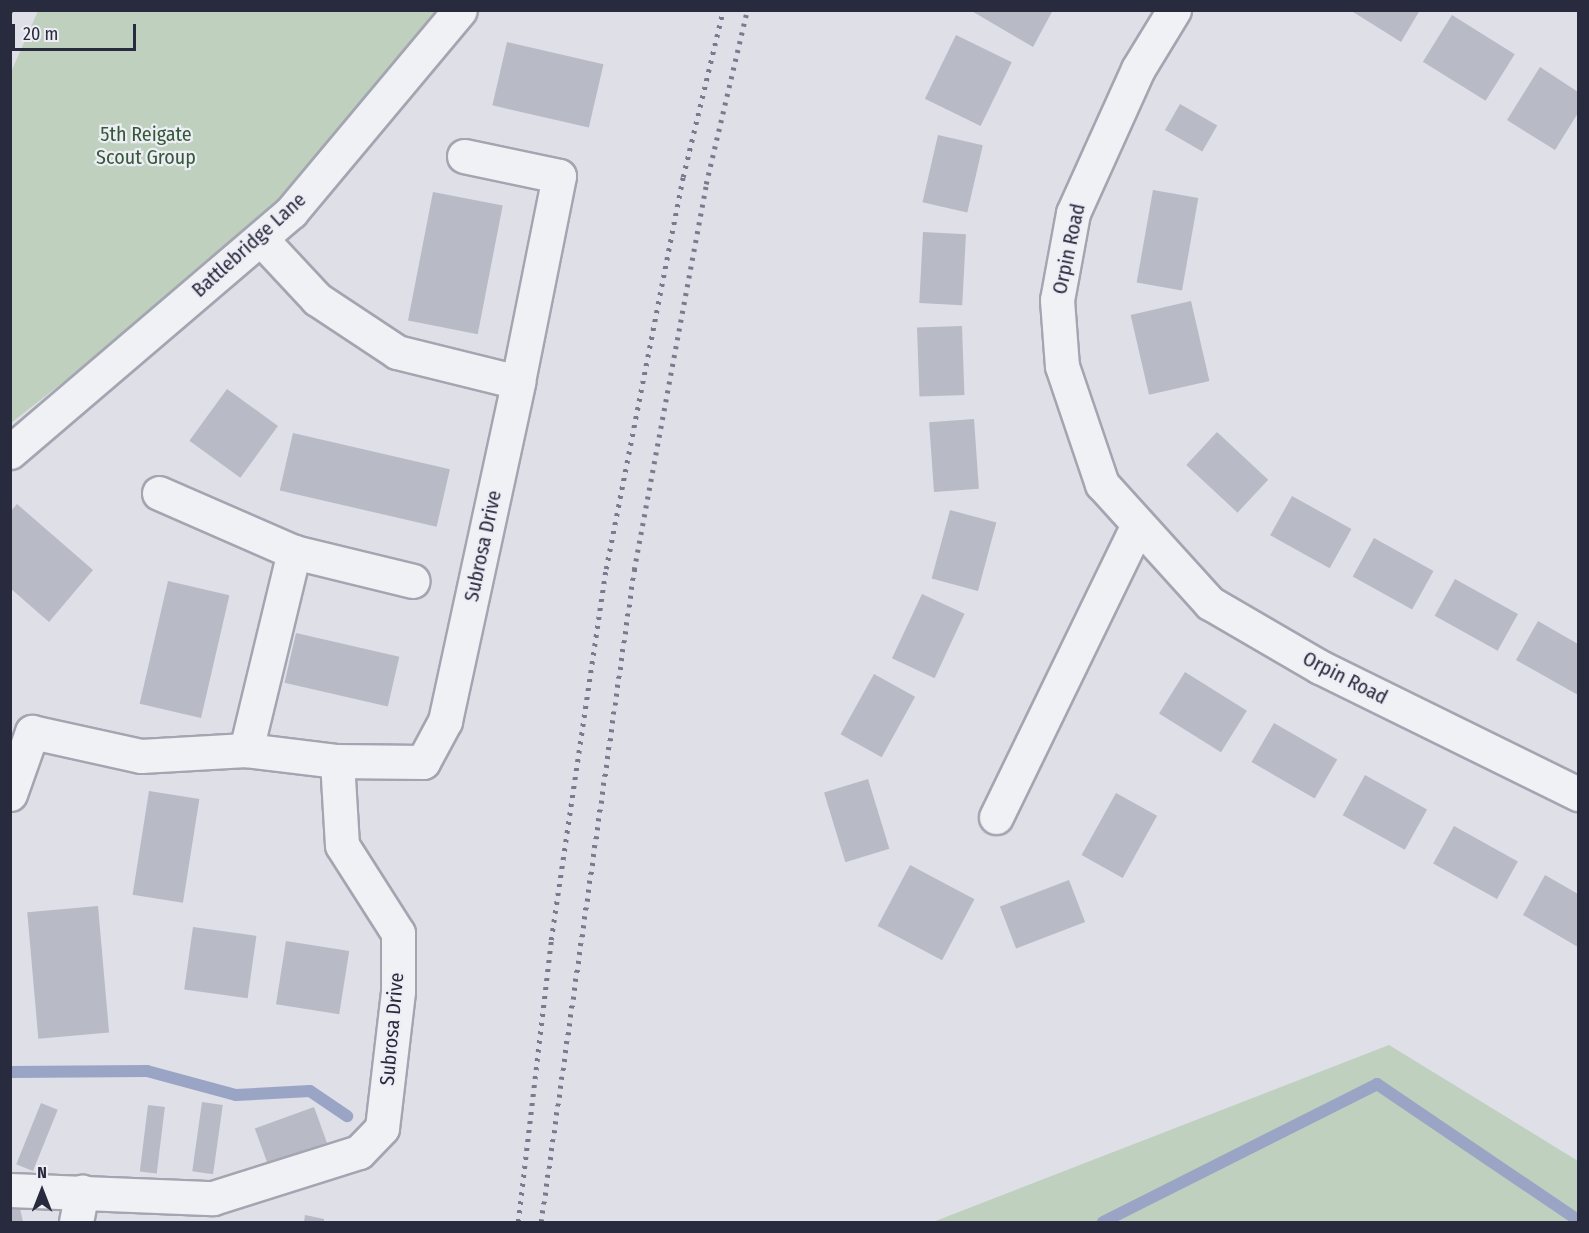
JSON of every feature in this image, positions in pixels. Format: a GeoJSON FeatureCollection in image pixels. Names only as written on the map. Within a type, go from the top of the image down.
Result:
{"type":"FeatureCollection","features":[{"type":"Feature","properties":{"kind":"street","name":"Battlebridge Lane"},"geometry":{"type":"LineString","coordinates":[[10,452],[291,212],[460,10]]}},
{"type":"Feature","properties":{"kind":"street","name":"Orpin Road"},"geometry":{"type":"LineString","coordinates":[[1174,10],[1138,69],[1073,213],[1057,300],[1062,366],[1076,420],[1102,484],[1137,527],[1210,603],[1320,668],[1578,794]]}},
{"type":"Feature","properties":{"kind":"street","name":"Subrosa Drive"},"geometry":{"type":"LineString","coordinates":[[10,794],[32,732],[141,756],[246,750],[337,761],[423,762],[445,721],[518,382],[559,176],[464,156]]}},
{"type":"Feature","properties":{"kind":"street"},"geometry":{"type":"LineString","coordinates":[[261,238],[317,299],[397,352],[518,382]]}},
{"type":"Feature","properties":{"kind":"street"},"geometry":{"type":"LineString","coordinates":[[159,494],[294,552],[413,581]]}},
{"type":"Feature","properties":{"kind":"street"},"geometry":{"type":"LineString","coordinates":[[996,817],[1137,527]]}},
{"type":"Feature","properties":{"kind":"street"},"geometry":{"type":"LineString","coordinates":[[246,750],[294,552]]}},
{"type":"Feature","properties":{"kind":"street","name":"Subrosa Drive"},"geometry":{"type":"LineString","coordinates":[[10,1190],[79,1207],[214,1210],[358,1152],[382,1128],[398,933],[342,845],[337,761]]}},
{"type":"Feature","properties":{"kind":"green space","name":"5th Reigate Scout Group"},"geometry":{"type":"Polygon","coordinates":[[[38,11],[447,11],[231,251],[11,423],[11,72],[38,11]]]}},
{"type":"Feature","properties":{"kind":"green space"},"geometry":{"type":"Polygon","coordinates":[[[1389,1045],[1578,1161],[1578,1222],[933,1222],[1389,1045]]]}},
{"type":"Feature","properties":{"kind":"building"},"geometry":{"type":"Polygon","coordinates":[[[970,10],[1053,10],[1033,47],[970,10]]]}},
{"type":"Feature","properties":{"kind":"building"},"geometry":{"type":"Polygon","coordinates":[[[1350,10],[1420,10],[1401,42],[1350,10]]]}},
{"type":"Feature","properties":{"kind":"building"},"geometry":{"type":"Polygon","coordinates":[[[1452,15],[1515,54],[1486,101],[1423,62],[1452,15]]]}},
{"type":"Feature","properties":{"kind":"building"},"geometry":{"type":"Polygon","coordinates":[[[956,35],[1012,62],[981,126],[925,99],[956,35]]]}},
{"type":"Feature","properties":{"kind":"building"},"geometry":{"type":"Polygon","coordinates":[[[507,42],[603,64],[589,128],[492,105],[507,42]]]}},
{"type":"Feature","properties":{"kind":"building"},"geometry":{"type":"Polygon","coordinates":[[[1540,67],[1578,92],[1578,113],[1555,150],[1507,120],[1540,67]]]}},
{"type":"Feature","properties":{"kind":"building"},"geometry":{"type":"Polygon","coordinates":[[[1180,104],[1217,126],[1202,151],[1165,130],[1180,104]]]}},
{"type":"Feature","properties":{"kind":"building"},"geometry":{"type":"Polygon","coordinates":[[[938,135],[983,145],[967,213],[922,202],[938,135]]]}},
{"type":"Feature","properties":{"kind":"building"},"geometry":{"type":"Polygon","coordinates":[[[1153,190],[1198,198],[1182,291],[1137,283],[1153,190]]]}},
{"type":"Feature","properties":{"kind":"building"},"geometry":{"type":"Polygon","coordinates":[[[433,192],[503,206],[478,334],[408,321],[433,192]]]}},
{"type":"Feature","properties":{"kind":"building"},"geometry":{"type":"Polygon","coordinates":[[[923,232],[966,234],[962,305],[919,303],[923,232]]]}},
{"type":"Feature","properties":{"kind":"building"},"geometry":{"type":"Polygon","coordinates":[[[1191,301],[1209,381],[1149,395],[1131,315],[1191,301]]]}},
{"type":"Feature","properties":{"kind":"building"},"geometry":{"type":"Polygon","coordinates":[[[962,326],[964,395],[919,397],[917,328],[962,326]]]}},
{"type":"Feature","properties":{"kind":"building"},"geometry":{"type":"Polygon","coordinates":[[[227,389],[278,426],[240,478],[189,441],[227,389]]]}},
{"type":"Feature","properties":{"kind":"building"},"geometry":{"type":"Polygon","coordinates":[[[974,419],[979,489],[934,492],[929,422],[974,419]]]}},
{"type":"Feature","properties":{"kind":"building"},"geometry":{"type":"Polygon","coordinates":[[[1217,432],[1268,480],[1238,513],[1186,465],[1217,432]]]}},
{"type":"Feature","properties":{"kind":"building"},"geometry":{"type":"Polygon","coordinates":[[[293,433],[450,469],[437,527],[280,490],[293,433]]]}},
{"type":"Feature","properties":{"kind":"building"},"geometry":{"type":"Polygon","coordinates":[[[1292,496],[1351,529],[1330,568],[1270,535],[1292,496]]]}},
{"type":"Feature","properties":{"kind":"building"},"geometry":{"type":"Polygon","coordinates":[[[17,504],[93,570],[49,622],[10,588],[10,512],[17,504]]]}},
{"type":"Feature","properties":{"kind":"building"},"geometry":{"type":"Polygon","coordinates":[[[950,510],[996,522],[978,591],[932,579],[950,510]]]}},
{"type":"Feature","properties":{"kind":"building"},"geometry":{"type":"Polygon","coordinates":[[[1374,538],[1433,571],[1412,609],[1353,576],[1374,538]]]}},
{"type":"Feature","properties":{"kind":"building"},"geometry":{"type":"Polygon","coordinates":[[[1455,579],[1518,614],[1498,651],[1435,616],[1455,579]]]}},
{"type":"Feature","properties":{"kind":"building"},"geometry":{"type":"Polygon","coordinates":[[[168,581],[229,595],[201,718],[140,704],[168,581]]]}},
{"type":"Feature","properties":{"kind":"building"},"geometry":{"type":"Polygon","coordinates":[[[922,594],[965,614],[935,678],[892,658],[922,594]]]}},
{"type":"Feature","properties":{"kind":"building"},"geometry":{"type":"Polygon","coordinates":[[[1538,621],[1578,644],[1578,695],[1516,660],[1538,621]]]}},
{"type":"Feature","properties":{"kind":"building"},"geometry":{"type":"Polygon","coordinates":[[[296,633],[399,657],[388,707],[285,683],[296,633]]]}},
{"type":"Feature","properties":{"kind":"building"},"geometry":{"type":"Polygon","coordinates":[[[1185,672],[1247,711],[1221,752],[1159,714],[1185,672]]]}},
{"type":"Feature","properties":{"kind":"building"},"geometry":{"type":"Polygon","coordinates":[[[874,674],[915,697],[882,757],[841,734],[874,674]]]}},
{"type":"Feature","properties":{"kind":"building"},"geometry":{"type":"Polygon","coordinates":[[[1274,723],[1337,759],[1315,798],[1252,762],[1274,723]]]}},
{"type":"Feature","properties":{"kind":"building"},"geometry":{"type":"Polygon","coordinates":[[[1365,775],[1427,809],[1405,850],[1343,815],[1365,775]]]}},
{"type":"Feature","properties":{"kind":"building"},"geometry":{"type":"Polygon","coordinates":[[[868,779],[889,849],[845,862],[824,792],[868,779]]]}},
{"type":"Feature","properties":{"kind":"building"},"geometry":{"type":"Polygon","coordinates":[[[149,791],[199,799],[183,903],[133,895],[149,791]]]}},
{"type":"Feature","properties":{"kind":"building"},"geometry":{"type":"Polygon","coordinates":[[[1116,793],[1157,816],[1123,878],[1082,855],[1116,793]]]}},
{"type":"Feature","properties":{"kind":"building"},"geometry":{"type":"Polygon","coordinates":[[[1454,826],[1518,861],[1497,899],[1433,864],[1454,826]]]}},
{"type":"Feature","properties":{"kind":"building"},"geometry":{"type":"Polygon","coordinates":[[[910,865],[974,899],[942,960],[878,926],[910,865]]]}},
{"type":"Feature","properties":{"kind":"building"},"geometry":{"type":"Polygon","coordinates":[[[1545,875],[1578,894],[1578,947],[1523,915],[1545,875]]]}},
{"type":"Feature","properties":{"kind":"building"},"geometry":{"type":"Polygon","coordinates":[[[1069,880],[1085,922],[1016,949],[1000,907],[1069,880]]]}},
{"type":"Feature","properties":{"kind":"building"},"geometry":{"type":"Polygon","coordinates":[[[98,906],[109,1033],[38,1039],[27,912],[98,906]]]}},
{"type":"Feature","properties":{"kind":"building"},"geometry":{"type":"Polygon","coordinates":[[[193,927],[256,936],[248,998],[184,989],[193,927]]]}},
{"type":"Feature","properties":{"kind":"building"},"geometry":{"type":"Polygon","coordinates":[[[286,941],[349,951],[339,1014],[276,1004],[286,941]]]}},
{"type":"Feature","properties":{"kind":"building"},"geometry":{"type":"Polygon","coordinates":[[[202,1102],[223,1105],[213,1174],[192,1171],[202,1102]]]}},
{"type":"Feature","properties":{"kind":"building"},"geometry":{"type":"Polygon","coordinates":[[[41,1103],[58,1110],[33,1171],[16,1164],[41,1103]]]}},
{"type":"Feature","properties":{"kind":"building"},"geometry":{"type":"Polygon","coordinates":[[[148,1105],[165,1107],[157,1174],[140,1172],[148,1105]]]}},
{"type":"Feature","properties":{"kind":"building"},"geometry":{"type":"Polygon","coordinates":[[[314,1107],[327,1143],[268,1164],[255,1129],[314,1107]]]}},
{"type":"Feature","properties":{"kind":"building"},"geometry":{"type":"Polygon","coordinates":[[[19,1204],[23,1222],[10,1222],[10,1206],[19,1204]]]}},
{"type":"Feature","properties":{"kind":"building"},"geometry":{"type":"Polygon","coordinates":[[[305,1215],[324,1219],[324,1222],[304,1222],[305,1215]]]}},
{"type":"Feature","properties":{"kind":"waterway"},"geometry":{"type":"LineString","coordinates":[[10,1072],[147,1071],[236,1095],[310,1091],[347,1116]]}},
{"type":"Feature","properties":{"kind":"waterway"},"geometry":{"type":"LineString","coordinates":[[1103,1222],[1377,1084],[1578,1220]]}},
{"type":"Feature","properties":{"kind":"railway"},"geometry":{"type":"LineString","coordinates":[[518,1222],[551,940],[606,569],[683,177],[723,10]]}},
{"type":"Feature","properties":{"kind":"railway"},"geometry":{"type":"LineString","coordinates":[[541,1222],[634,570],[706,184],[747,10]]}}]}
